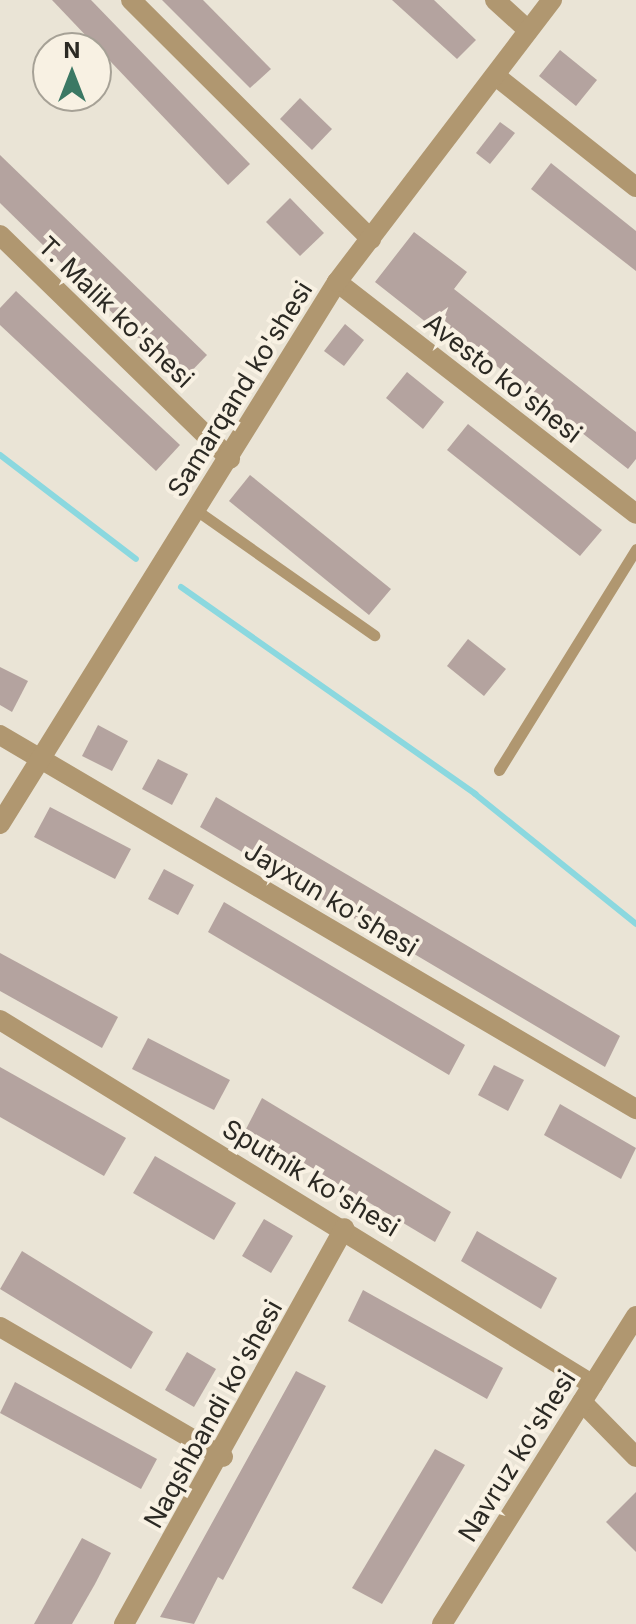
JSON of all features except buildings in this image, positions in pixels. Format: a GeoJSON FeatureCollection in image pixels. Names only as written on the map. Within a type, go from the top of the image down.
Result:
{"type":"FeatureCollection","features":[{"type":"Feature","properties":{"kind":"street"},"geometry":{"type":"LineString","coordinates":[[131,0],[371,239]]}},
{"type":"Feature","properties":{"kind":"street"},"geometry":{"type":"LineString","coordinates":[[495,0],[528,30]]}},
{"type":"Feature","properties":{"kind":"street","name":"Samarqand ko'shesi"},"geometry":{"type":"LineString","coordinates":[[0,824],[38,756],[230,459],[337,282],[497,77],[552,0]]}},
{"type":"Feature","properties":{"kind":"street"},"geometry":{"type":"LineString","coordinates":[[497,77],[636,187]]}},
{"type":"Feature","properties":{"kind":"street","name":"T. Malik ko'shesi"},"geometry":{"type":"LineString","coordinates":[[0,235],[230,459]]}},
{"type":"Feature","properties":{"kind":"street","name":"Avesto ko'shesi"},"geometry":{"type":"LineString","coordinates":[[337,282],[636,514]]}},
{"type":"Feature","properties":{"kind":"street","name":"Jayxun ko'shesi"},"geometry":{"type":"LineString","coordinates":[[0,735],[636,1109]]}},
{"type":"Feature","properties":{"kind":"street","name":"Sputnik ko'shesi"},"geometry":{"type":"LineString","coordinates":[[0,1020],[344,1228],[587,1393],[636,1457]]}},
{"type":"Feature","properties":{"kind":"street","name":"Naqshbandi ko'shesi"},"geometry":{"type":"LineString","coordinates":[[124,1624],[223,1457],[344,1228]]}},
{"type":"Feature","properties":{"kind":"street","name":"Navruz ko'shesi"},"geometry":{"type":"LineString","coordinates":[[442,1624],[636,1316]]}},
{"type":"Feature","properties":{"kind":"street"},"geometry":{"type":"LineString","coordinates":[[1,1331],[223,1457]]}},
{"type":"Feature","properties":{"kind":"lane"},"geometry":{"type":"LineString","coordinates":[[196,510],[374,635]]}},
{"type":"Feature","properties":{"kind":"lane"},"geometry":{"type":"LineString","coordinates":[[499,770],[636,549]]}},
{"type":"Feature","properties":{"kind":"waterway"},"geometry":{"type":"LineString","coordinates":[[0,455],[136,559]]}},
{"type":"Feature","properties":{"kind":"waterway"},"geometry":{"type":"LineString","coordinates":[[181,587],[475,794],[636,924]]}}]}
